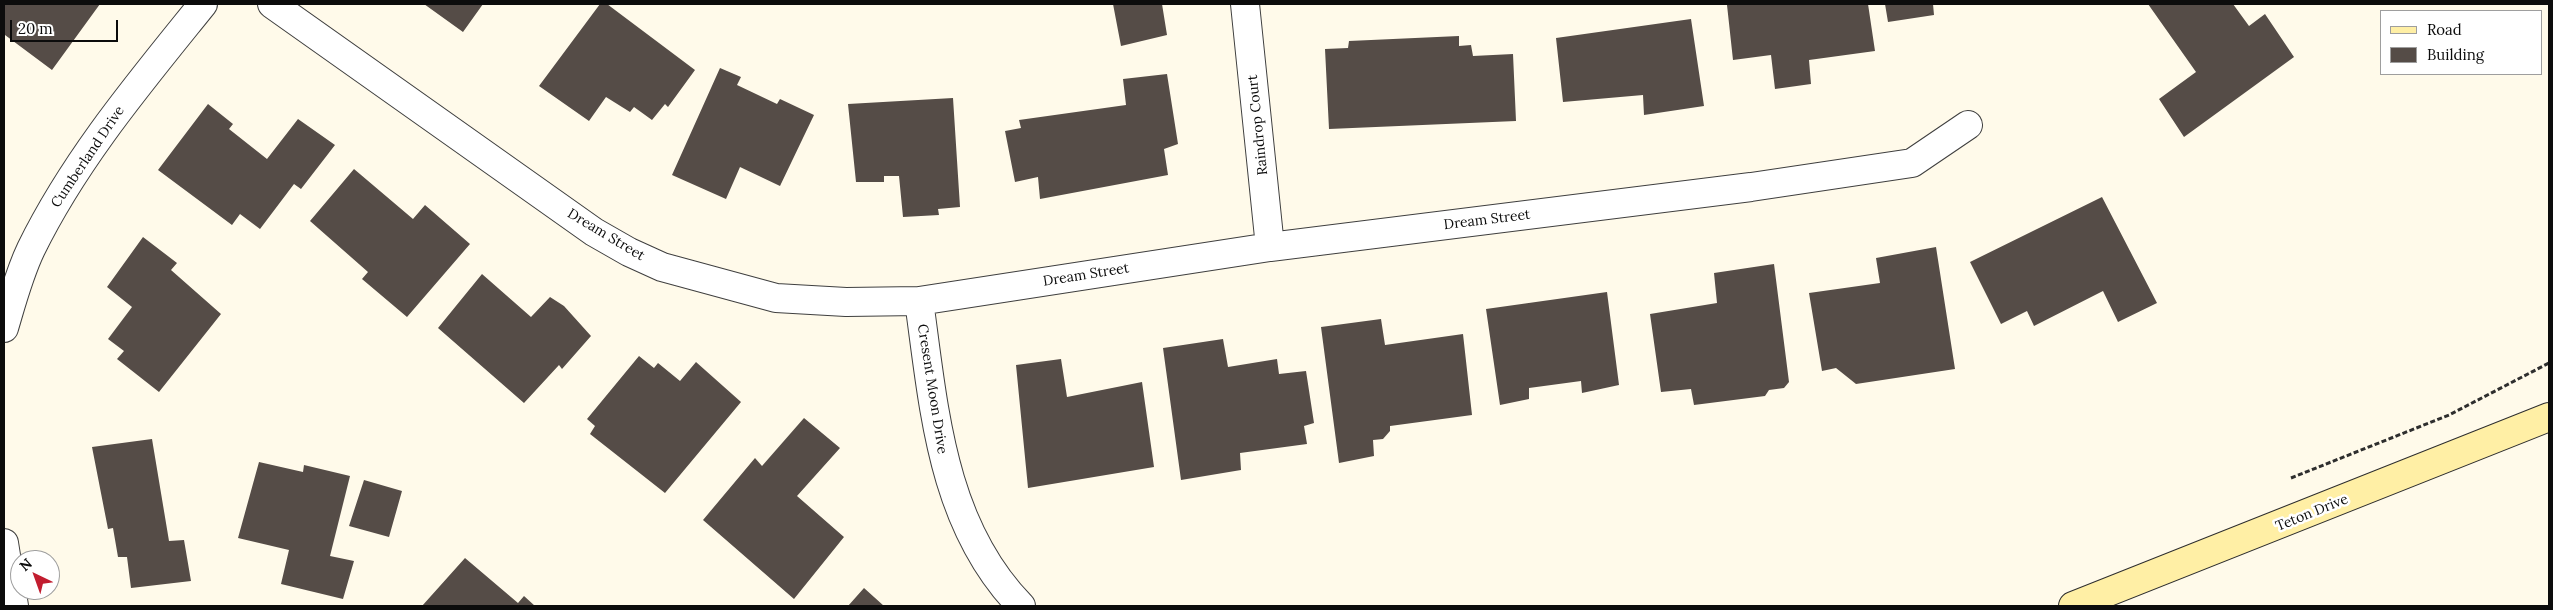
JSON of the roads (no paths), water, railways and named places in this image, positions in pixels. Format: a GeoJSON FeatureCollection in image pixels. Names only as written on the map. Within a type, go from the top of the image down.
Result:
{"type":"FeatureCollection","features":[{"type":"Feature","properties":{"kind":"street","name":"Cumberland Drive"},"geometry":{"type":"LineString","coordinates":[[4,328],[18,282],[31,251],[66,185],[120,110],[203,4]]}},
{"type":"Feature","properties":{"kind":"street","name":"Dream Street"},"geometry":{"type":"LineString","coordinates":[[272,4],[594,232],[637,256],[662,267],[776,298],[846,302],[918,301],[1270,247],[1751,187],[1912,163],[1968,125]]}},
{"type":"Feature","properties":{"kind":"street","name":"Raindrop Court"},"geometry":{"type":"LineString","coordinates":[[1245,4],[1270,247]]}},
{"type":"Feature","properties":{"kind":"street","name":"Cresent Moon Drive"},"geometry":{"type":"LineString","coordinates":[[918,301],[935,422],[957,505],[986,564],[1020,606]]}},
{"type":"Feature","properties":{"kind":"street","name":"Teton Drive"},"geometry":{"type":"LineString","coordinates":[[2073,606],[2549,417]]}},
{"type":"Feature","properties":{"kind":"street"},"geometry":{"type":"LineString","coordinates":[[4,543],[14,606]]}}]}
